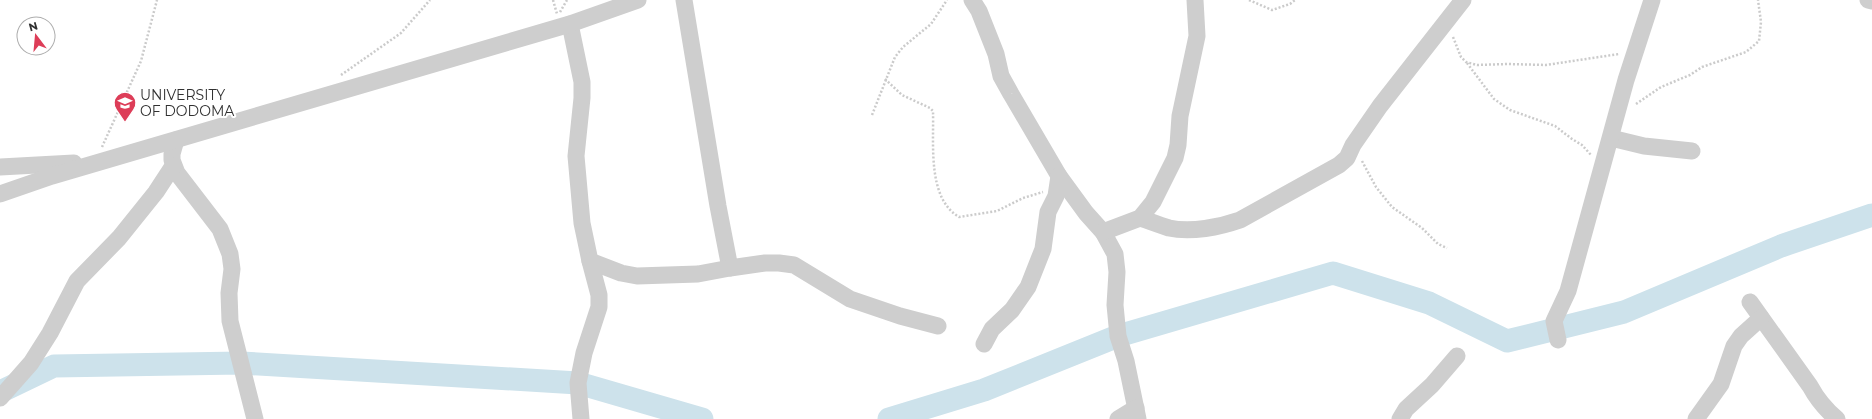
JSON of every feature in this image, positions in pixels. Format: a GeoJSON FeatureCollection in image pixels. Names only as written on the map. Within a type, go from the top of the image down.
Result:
{"type":"FeatureCollection","features":[{"type":"Feature","properties":{"kind":"street"},"geometry":{"type":"LineString","coordinates":[[0,194],[99,161],[176,140],[564,20],[638,0]]}},
{"type":"Feature","properties":{"kind":"street"},"geometry":{"type":"LineString","coordinates":[[684,0],[718,206],[730,268]]}},
{"type":"Feature","properties":{"kind":"street"},"geometry":{"type":"LineString","coordinates":[[972,0],[979,11],[988,32],[1001,76],[1058,183],[1104,232],[1115,254],[1117,272],[1115,305],[1118,336],[1126,361],[1137,413],[1118,419]]}},
{"type":"Feature","properties":{"kind":"street"},"geometry":{"type":"LineString","coordinates":[[1104,232],[1140,218],[1153,202],[1175,158],[1178,145],[1180,116],[1197,36],[1195,0]]}},
{"type":"Feature","properties":{"kind":"street"},"geometry":{"type":"LineString","coordinates":[[1140,218],[1171,228],[1207,229],[1224,226],[1240,220],[1339,165],[1347,158],[1353,144],[1380,106],[1463,0]]}},
{"type":"Feature","properties":{"kind":"street"},"geometry":{"type":"LineString","coordinates":[[1556,333],[1556,316],[1568,291],[1635,52],[1652,0]]}},
{"type":"Feature","properties":{"kind":"street"},"geometry":{"type":"LineString","coordinates":[[1868,0],[1872,1]]}},
{"type":"Feature","properties":{"kind":"street"},"geometry":{"type":"LineString","coordinates":[[564,20],[582,82],[582,98],[576,156],[582,223],[599,295],[599,307],[584,353],[578,383],[581,419]]}},
{"type":"Feature","properties":{"kind":"street"},"geometry":{"type":"LineString","coordinates":[[1611,138],[1644,146],[1692,151]]}},
{"type":"Feature","properties":{"kind":"street"},"geometry":{"type":"LineString","coordinates":[[176,140],[172,154],[174,166],[181,178],[220,229],[227,244],[232,269],[229,293],[230,321],[255,419]]}},
{"type":"Feature","properties":{"kind":"street"},"geometry":{"type":"LineString","coordinates":[[0,167],[99,161]]}},
{"type":"Feature","properties":{"kind":"street"},"geometry":{"type":"LineString","coordinates":[[0,398],[30,363],[50,333],[77,281],[119,238],[156,192],[174,166]]}},
{"type":"Feature","properties":{"kind":"street"},"geometry":{"type":"LineString","coordinates":[[984,344],[992,329],[1012,310],[1028,287],[1043,249],[1048,212],[1058,183]]}},
{"type":"Feature","properties":{"kind":"street"},"geometry":{"type":"LineString","coordinates":[[590,262],[621,273],[637,276],[698,274],[730,268],[772,263],[794,265],[850,299],[900,316],[938,326]]}},
{"type":"Feature","properties":{"kind":"street"},"geometry":{"type":"LineString","coordinates":[[1750,302],[1817,398],[1827,411],[1837,419]]}},
{"type":"Feature","properties":{"kind":"street"},"geometry":{"type":"LineString","coordinates":[[1696,419],[1721,384],[1734,346],[1741,336],[1761,318]]}},
{"type":"Feature","properties":{"kind":"street"},"geometry":{"type":"LineString","coordinates":[[1400,419],[1406,409],[1432,385],[1457,356]]}},
{"type":"Feature","properties":{"kind":"path"},"geometry":{"type":"LineString","coordinates":[[99,161],[141,61],[157,0]]}},
{"type":"Feature","properties":{"kind":"path"},"geometry":{"type":"LineString","coordinates":[[338,78],[401,33],[430,0]]}},
{"type":"Feature","properties":{"kind":"path"},"geometry":{"type":"LineString","coordinates":[[564,20],[566,0]]}},
{"type":"Feature","properties":{"kind":"path"},"geometry":{"type":"LineString","coordinates":[[872,115],[895,57],[903,47],[931,24],[947,0]]}},
{"type":"Feature","properties":{"kind":"path"},"geometry":{"type":"LineString","coordinates":[[1249,0],[1272,10],[1290,4],[1295,0]]}},
{"type":"Feature","properties":{"kind":"path"},"geometry":{"type":"LineString","coordinates":[[1632,107],[1661,87],[1690,75],[1702,67],[1746,52],[1759,41],[1761,22],[1758,0]]}},
{"type":"Feature","properties":{"kind":"path"},"geometry":{"type":"LineString","coordinates":[[1448,19],[1455,45],[1461,57],[1494,98],[1510,110],[1555,126],[1590,152],[1602,172]]}},
{"type":"Feature","properties":{"kind":"path"},"geometry":{"type":"LineString","coordinates":[[1466,62],[1477,65],[1546,65],[1635,52]]}},
{"type":"Feature","properties":{"kind":"path"},"geometry":{"type":"LineString","coordinates":[[885,79],[902,95],[930,108],[933,111],[933,152],[936,180],[941,197],[952,213],[959,217],[997,211],[1058,183]]}},
{"type":"Feature","properties":{"kind":"path"},"geometry":{"type":"LineString","coordinates":[[1353,144],[1376,187],[1392,206],[1422,228],[1438,244],[1447,248]]}},
{"type":"Feature","properties":{"kind":"waterway"},"geometry":{"type":"LineString","coordinates":[[889,419],[984,390],[1118,336],[1333,273],[1429,303],[1507,341],[1624,312],[1781,246],[1872,215]]}},
{"type":"Feature","properties":{"kind":"waterway"},"geometry":{"type":"LineString","coordinates":[[2,391],[54,366],[241,363],[578,383],[702,419]]}},
{"type":"Feature","properties":{"kind":"place","name":"UNIVERSITY OF DODOMA"},"geometry":{"type":"Point","coordinates":[125,122]}}]}
